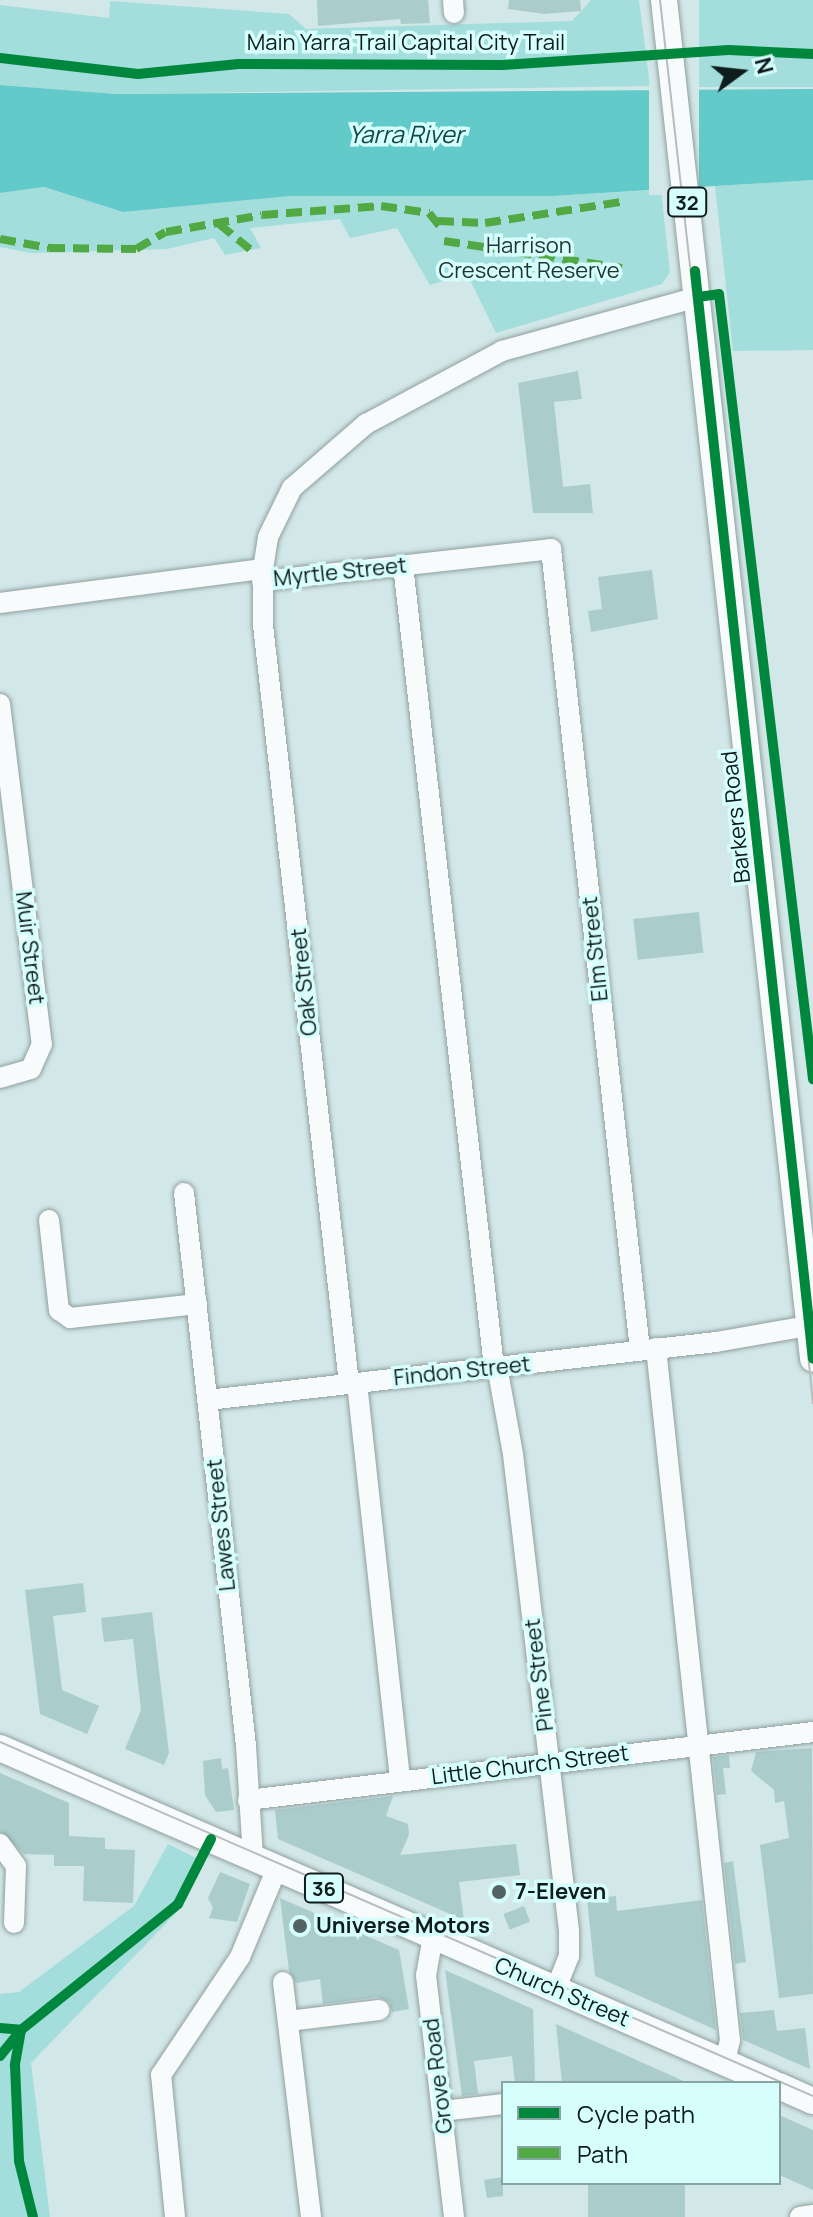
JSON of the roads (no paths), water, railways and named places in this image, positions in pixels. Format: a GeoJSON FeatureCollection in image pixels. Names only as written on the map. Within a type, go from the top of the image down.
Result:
{"type":"FeatureCollection","features":[{"type":"Feature","properties":{"kind":"main road","name":"32"},"geometry":{"type":"LineString","coordinates":[[664,0],[697,284]]}},
{"type":"Feature","properties":{"kind":"main road","name":"Barkers Road"},"geometry":{"type":"LineString","coordinates":[[697,284],[812,1337]]}},
{"type":"Feature","properties":{"kind":"main road","name":"Church Street"},"geometry":{"type":"LineString","coordinates":[[0,1748],[768,2081]]}},
{"type":"Feature","properties":{"kind":"main road"},"geometry":{"type":"LineString","coordinates":[[781,2087],[813,2101]]}},
{"type":"Feature","properties":{"kind":"street","name":"Oak Street"},"geometry":{"type":"LineString","coordinates":[[400,1780],[262,575],[268,537],[292,488],[366,424],[502,351],[697,284]]}},
{"type":"Feature","properties":{"kind":"street","name":"Myrtle Street"},"geometry":{"type":"LineString","coordinates":[[0,603],[551,549]]}},
{"type":"Feature","properties":{"kind":"street","name":"Elm Street"},"geometry":{"type":"LineString","coordinates":[[551,549],[731,2045],[725,2062]]}},
{"type":"Feature","properties":{"kind":"street","name":"Pine Street"},"geometry":{"type":"LineString","coordinates":[[403,565],[513,1454],[570,1946],[556,1989]]}},
{"type":"Feature","properties":{"kind":"street","name":"Muir Street"},"geometry":{"type":"LineString","coordinates":[[0,704],[3,757],[41,1050],[26,1073],[0,1078]]}},
{"type":"Feature","properties":{"kind":"street","name":"Lawes Street"},"geometry":{"type":"LineString","coordinates":[[184,1193],[248,1800],[265,1863]]}},
{"type":"Feature","properties":{"kind":"street"},"geometry":{"type":"LineString","coordinates":[[49,1220],[59,1310],[70,1318],[197,1304]]}},
{"type":"Feature","properties":{"kind":"street","name":"Findon Street"},"geometry":{"type":"LineString","coordinates":[[208,1400],[648,1349],[812,1337]]}},
{"type":"Feature","properties":{"kind":"street","name":"Little Church Street"},"geometry":{"type":"LineString","coordinates":[[248,1800],[813,1732]]}},
{"type":"Feature","properties":{"kind":"street"},"geometry":{"type":"LineString","coordinates":[[0,1844],[16,1866],[14,1923]]}},
{"type":"Feature","properties":{"kind":"street"},"geometry":{"type":"LineString","coordinates":[[175,2217],[161,2075],[240,1957],[265,1863]]}},
{"type":"Feature","properties":{"kind":"street","name":"Grove Road"},"geometry":{"type":"LineString","coordinates":[[433,1936],[426,1975],[454,2217]]}},
{"type":"Feature","properties":{"kind":"street"},"geometry":{"type":"LineString","coordinates":[[283,1982],[311,2217]]}},
{"type":"Feature","properties":{"kind":"street"},"geometry":{"type":"LineString","coordinates":[[288,2021],[379,2010]]}},
{"type":"Feature","properties":{"kind":"street"},"geometry":{"type":"LineString","coordinates":[[442,2111],[501,2104]]}},
{"type":"Feature","properties":{"kind":"street"},"geometry":{"type":"LineString","coordinates":[[800,2217],[813,2215]]}},
{"type":"Feature","properties":{"kind":"water","name":"Yarra River"},"geometry":{"type":"Polygon","coordinates":[[[0,85],[116,94],[813,89],[813,180],[553,196],[291,196],[123,212],[44,187],[0,193],[0,85]]]}},
{"type":"Feature","properties":{"kind":"tram line"},"geometry":{"type":"LineString","coordinates":[[660,0],[777,1037],[813,1403]]}},
{"type":"Feature","properties":{"kind":"tram line"},"geometry":{"type":"LineString","coordinates":[[0,1742],[779,2081]]}},
{"type":"Feature","properties":{"kind":"tram line"},"geometry":{"type":"LineString","coordinates":[[781,2082],[813,2096]]}},
{"type":"Feature","properties":{"kind":"place","name":"7-Eleven"},"geometry":{"type":"Point","coordinates":[499,1892]}},
{"type":"Feature","properties":{"kind":"place","name":"Universe Motors"},"geometry":{"type":"Point","coordinates":[300,1926]}},
{"type":"Feature","properties":{"kind":"park label","name":"Harrison Crescent Reserve"},"geometry":{"type":"Point","coordinates":[529,258]}}]}
